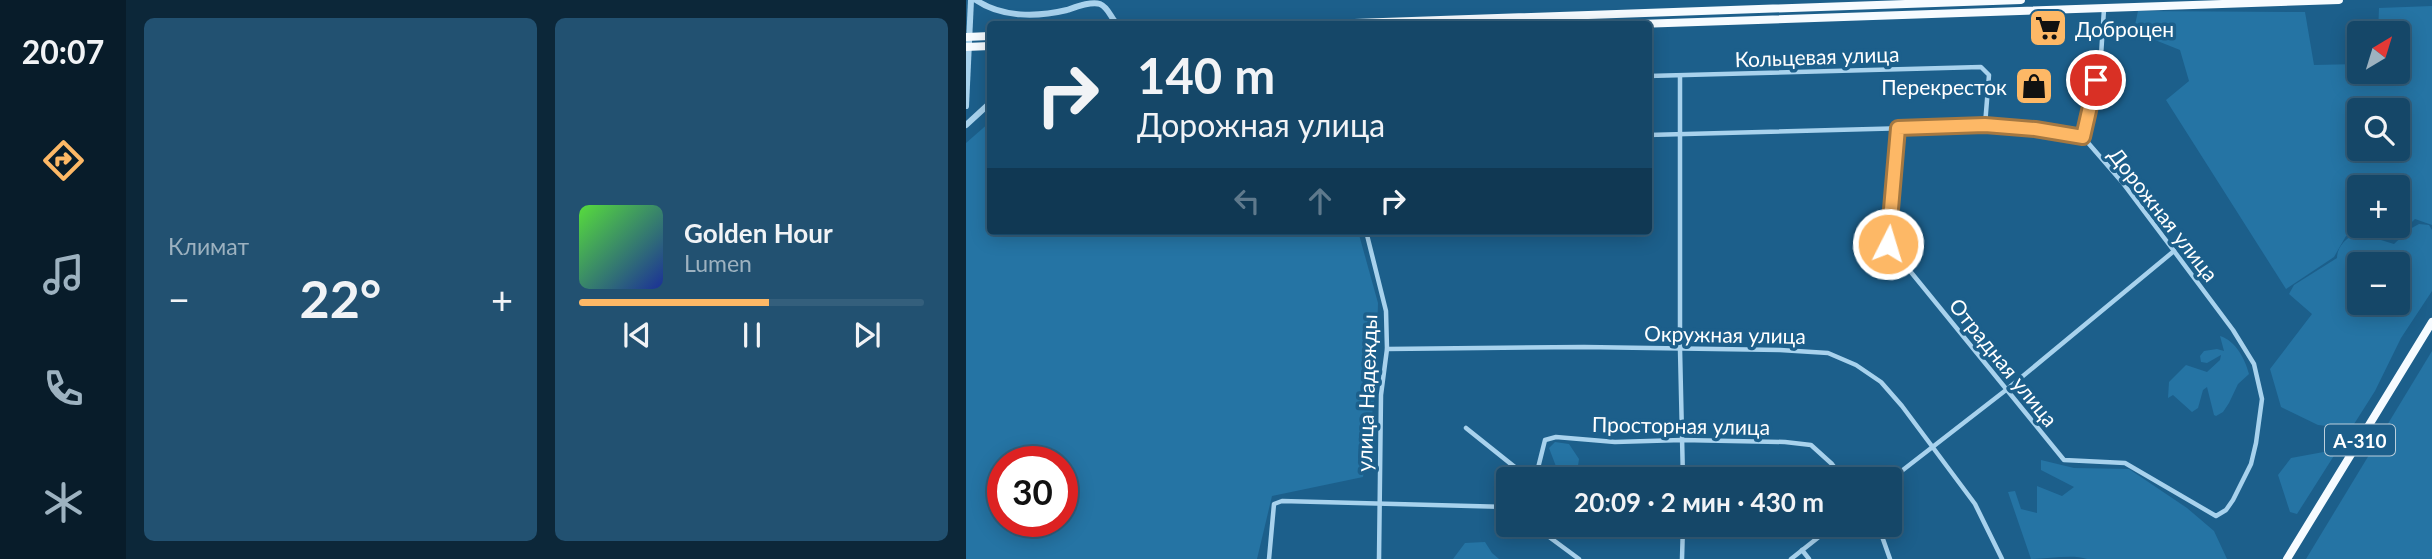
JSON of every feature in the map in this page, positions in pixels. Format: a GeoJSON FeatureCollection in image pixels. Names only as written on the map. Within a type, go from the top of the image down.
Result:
{"type":"FeatureCollection","features":[{"type":"Feature","properties":{"kind":"highway"},"geometry":{"type":"LineString","coordinates":[[1413,21],[2021,0]]}},
{"type":"Feature","properties":{"kind":"highway"},"geometry":{"type":"LineString","coordinates":[[1652,23],[2104,4],[2339,0]]}},
{"type":"Feature","properties":{"kind":"highway"},"geometry":{"type":"LineString","coordinates":[[967,37],[987,36]]}},
{"type":"Feature","properties":{"kind":"highway"},"geometry":{"type":"LineString","coordinates":[[967,47],[987,46]]}},
{"type":"Feature","properties":{"kind":"highway","name":"А-310"},"geometry":{"type":"LineString","coordinates":[[2287,559],[2432,322]]}},
{"type":"Feature","properties":{"kind":"street"},"geometry":{"type":"LineString","coordinates":[[966,5],[972,0]]}},
{"type":"Feature","properties":{"kind":"street"},"geometry":{"type":"LineString","coordinates":[[972,0],[1028,16],[1096,3],[1103,5],[1114,21]]}},
{"type":"Feature","properties":{"kind":"street"},"geometry":{"type":"LineString","coordinates":[[966,106],[967,37],[972,0]]}},
{"type":"Feature","properties":{"kind":"street"},"geometry":{"type":"LineString","coordinates":[[2083,137],[2101,56],[2104,4]]}},
{"type":"Feature","properties":{"kind":"street"},"geometry":{"type":"LineString","coordinates":[[1108,21],[1110,17]]}},
{"type":"Feature","properties":{"kind":"street","name":"Кольцевая улица"},"geometry":{"type":"LineString","coordinates":[[1652,76],[1981,67],[1989,75],[1985,125]]}},
{"type":"Feature","properties":{"kind":"street"},"geometry":{"type":"LineString","coordinates":[[1679,76],[1683,467]]}},
{"type":"Feature","properties":{"kind":"street"},"geometry":{"type":"LineString","coordinates":[[966,125],[987,106]]}},
{"type":"Feature","properties":{"kind":"street","name":"Дорожная улица"},"geometry":{"type":"LineString","coordinates":[[1652,135],[1985,125],[2035,129],[2083,137],[2122,182],[2174,251],[2233,330],[2254,364],[2262,399],[2260,426],[2251,464],[2233,500],[2226,510],[2216,516]]}},
{"type":"Feature","properties":{"kind":"street","name":"Отрадная улица"},"geometry":{"type":"LineString","coordinates":[[1898,128],[1888,244],[2006,390],[2064,460],[2125,463],[2216,516]]}},
{"type":"Feature","properties":{"kind":"street","name":"улица Надежды"},"geometry":{"type":"LineString","coordinates":[[1367,235],[1386,311],[1387,349],[1381,395],[1379,559]]}},
{"type":"Feature","properties":{"kind":"street"},"geometry":{"type":"LineString","coordinates":[[1902,470],[2006,390],[2174,251]]}},
{"type":"Feature","properties":{"kind":"street","name":"Окружная улица"},"geometry":{"type":"LineString","coordinates":[[1387,349],[1584,346],[1780,350],[1828,354],[1856,365],[1881,382],[1933,445],[1975,505],[2002,559]]}},
{"type":"Feature","properties":{"kind":"street","name":"Просторная улица"},"geometry":{"type":"LineString","coordinates":[[1466,428],[1516,467]]}},
{"type":"Feature","properties":{"kind":"street","name":"Просторная улица"},"geometry":{"type":"LineString","coordinates":[[1539,467],[1545,440],[1556,437],[1615,442],[1785,442],[1811,445],[1834,467]]}},
{"type":"Feature","properties":{"kind":"street"},"geometry":{"type":"LineString","coordinates":[[1269,559],[1274,504],[1282,501],[1496,507]]}},
{"type":"Feature","properties":{"kind":"street"},"geometry":{"type":"LineString","coordinates":[[1549,537],[1579,559]]}},
{"type":"Feature","properties":{"kind":"street"},"geometry":{"type":"LineString","coordinates":[[1682,559],[1683,537]]}},
{"type":"Feature","properties":{"kind":"street"},"geometry":{"type":"LineString","coordinates":[[1791,559],[1819,537]]}},
{"type":"Feature","properties":{"kind":"street"},"geometry":{"type":"LineString","coordinates":[[1882,537],[1890,559]]}},
{"type":"Feature","properties":{"kind":"street"},"geometry":{"type":"LineString","coordinates":[[1802,550],[1809,559]]}},
{"type":"Feature","properties":{"kind":"shaded area"},"geometry":{"type":"Polygon","coordinates":[[[2432,6],[2432,225],[2415,219],[2410,224],[2410,175],[2347,175],[2347,236],[2334,257],[2286,289],[2166,100],[2189,81],[2180,50],[2150,38],[2135,25],[2138,11],[2305,12],[2314,65],[2347,64],[2347,84],[2410,84],[2410,21],[2378,21],[2379,8],[2432,6]]]}},
{"type":"Feature","properties":{"kind":"shaded area"},"geometry":{"type":"Polygon","coordinates":[[[987,125],[987,235],[1359,235],[1378,303],[1375,394],[1363,477],[1272,496],[1257,559],[966,559],[966,143],[987,125]]]}},
{"type":"Feature","properties":{"kind":"shaded area"},"geometry":{"type":"Polygon","coordinates":[[[2419,224],[2429,225],[2432,230],[2432,291],[2401,338],[2375,391],[2297,514],[2290,512],[2278,475],[2291,458],[2329,451],[2343,428],[2318,425],[2281,407],[2270,369],[2312,314],[2289,294],[2294,285],[2337,258],[2341,246],[2350,238],[2374,238],[2394,244],[2400,238],[2410,238],[2410,229],[2419,224]]]}},
{"type":"Feature","properties":{"kind":"shaded area"},"geometry":{"type":"Polygon","coordinates":[[[2220,336],[2226,338],[2239,351],[2249,374],[2238,384],[2223,412],[2214,415],[2207,387],[2203,390],[2198,408],[2192,412],[2173,395],[2168,398],[2169,382],[2186,365],[2207,372],[2220,360],[2221,355],[2207,363],[2201,362],[2200,356],[2204,351],[2224,351],[2220,336]]]}},
{"type":"Feature","properties":{"kind":"shaded area"},"geometry":{"type":"Polygon","coordinates":[[[2432,351],[2432,559],[2306,559],[2432,351]]]}},
{"type":"Feature","properties":{"kind":"shaded area"},"geometry":{"type":"Polygon","coordinates":[[[1555,442],[1569,444],[1579,459],[1578,467],[1556,467],[1549,448],[1555,442]]]}},
{"type":"Feature","properties":{"kind":"shaded area"},"geometry":{"type":"Polygon","coordinates":[[[2041,460],[2074,468],[2129,469],[2187,508],[2214,531],[2227,559],[2031,559],[2008,492],[2015,491],[2021,509],[2037,513],[2037,486],[2062,496],[2074,487],[2041,470],[2041,460]]]}},
{"type":"Feature","properties":{"kind":"shaded area"},"geometry":{"type":"Polygon","coordinates":[[[1485,542],[1499,559],[1453,559],[1465,543],[1485,542]]]}},
{"type":"Feature","properties":{"kind":"place","name":"Доброцен"},"geometry":{"type":"Point","coordinates":[2048,28]}},
{"type":"Feature","properties":{"kind":"place","name":"Перекресток"},"geometry":{"type":"Point","coordinates":[2034,86]}},
{"type":"Feature","properties":{"kind":"route"},"geometry":{"type":"LineString","coordinates":[[1888,244],[1898,128],[1985,125],[2035,129],[2083,137],[2096,80]]}}]}
